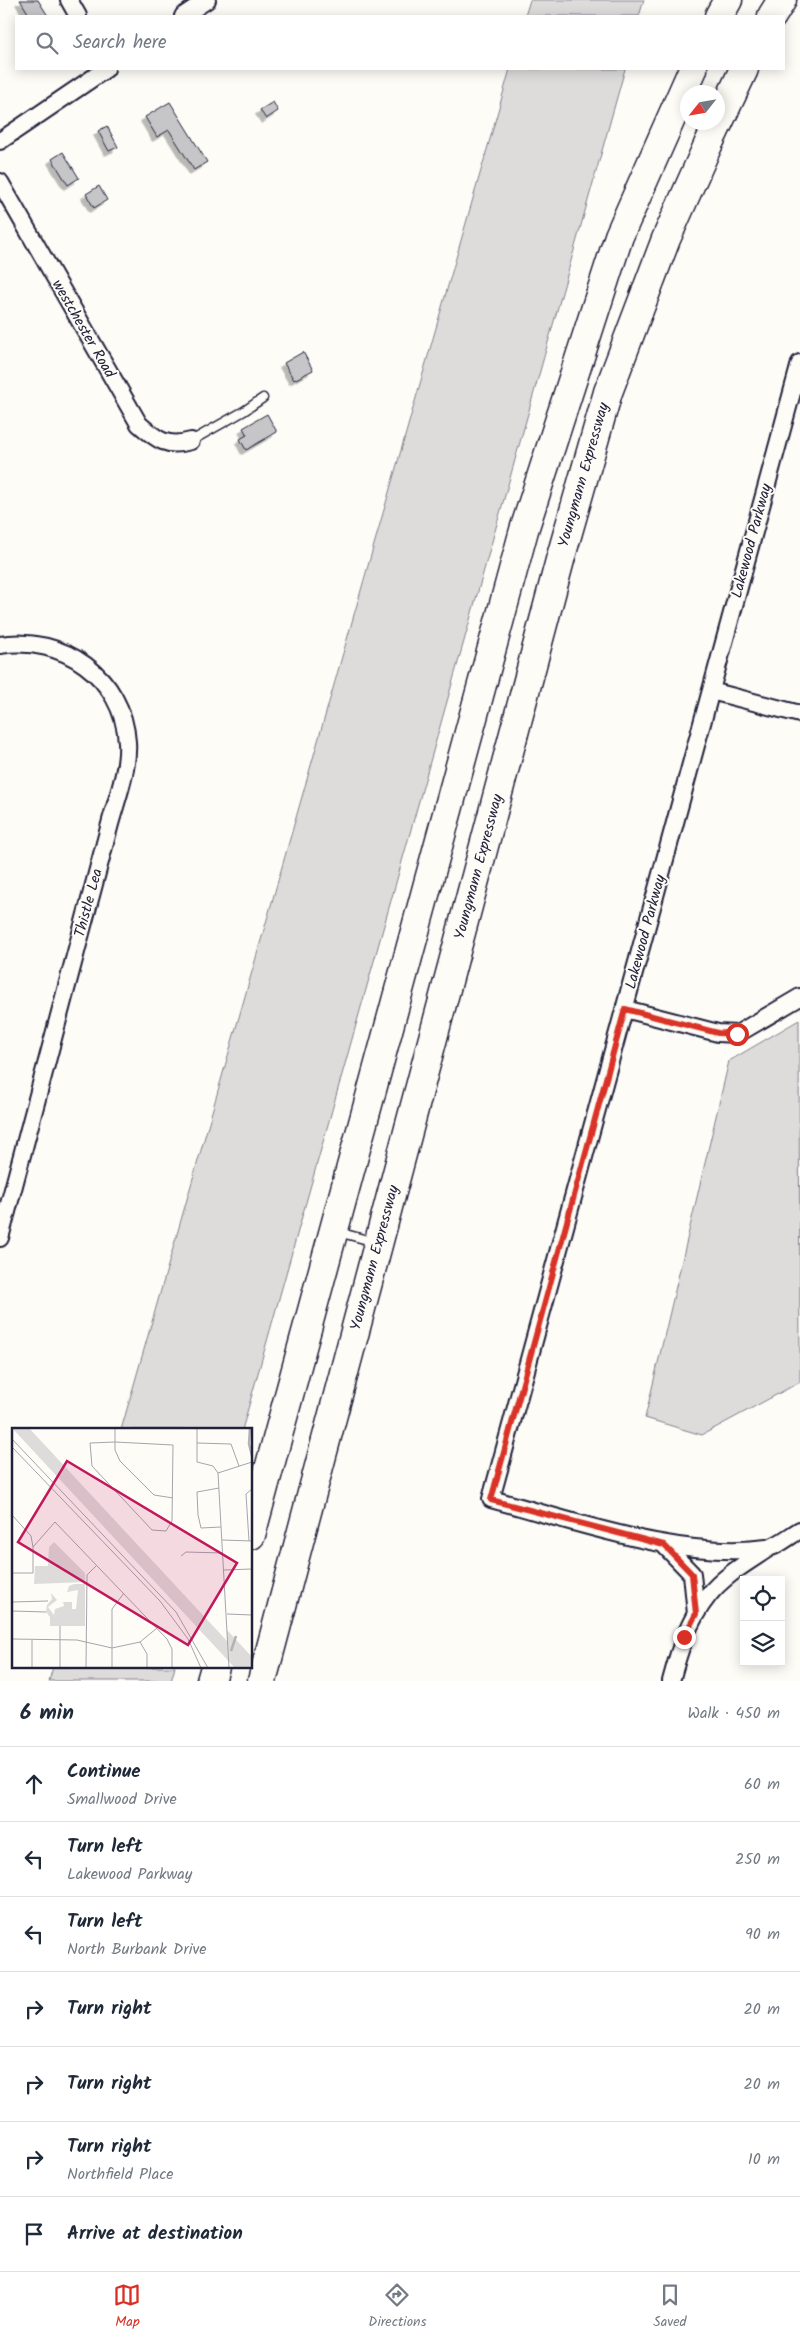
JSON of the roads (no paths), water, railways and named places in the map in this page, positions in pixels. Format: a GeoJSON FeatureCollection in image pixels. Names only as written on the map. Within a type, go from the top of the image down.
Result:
{"type":"FeatureCollection","features":[{"type":"Feature","properties":{"kind":"highway"},"geometry":{"type":"LineString","coordinates":[[720,15],[728,0]]}},
{"type":"Feature","properties":{"kind":"highway"},"geometry":{"type":"LineString","coordinates":[[773,15],[782,0]]}},
{"type":"Feature","properties":{"kind":"highway"},"geometry":{"type":"LineString","coordinates":[[252,1531],[524,530],[619,236],[693,70]]}},
{"type":"Feature","properties":{"kind":"highway","name":"Youngmann Expressway"},"geometry":{"type":"LineString","coordinates":[[262,1681],[560,560],[608,392],[666,239],[744,70]]}},
{"type":"Feature","properties":{"kind":"highway"},"geometry":{"type":"LineString","coordinates":[[211,1681],[215,1668]]}},
{"type":"Feature","properties":{"kind":"street"},"geometry":{"type":"LineString","coordinates":[[69,0],[77,15]]}},
{"type":"Feature","properties":{"kind":"street"},"geometry":{"type":"LineString","coordinates":[[184,15],[207,0]]}},
{"type":"Feature","properties":{"kind":"street"},"geometry":{"type":"LineString","coordinates":[[0,141],[105,70]]}},
{"type":"Feature","properties":{"kind":"street","name":"westchester Road"},"geometry":{"type":"LineString","coordinates":[[0,182],[140,424],[157,440],[179,445],[191,441]]}},
{"type":"Feature","properties":{"kind":"street","name":"Lakewood Parkway"},"geometry":{"type":"LineString","coordinates":[[664,1545],[491,1500],[800,364]]}},
{"type":"Feature","properties":{"kind":"street","name":"Thistle Lea"},"geometry":{"type":"LineString","coordinates":[[0,645],[34,645],[55,649],[71,655],[88,665],[112,691],[123,717],[127,743],[126,760],[110,824],[0,1238]]}},
{"type":"Feature","properties":{"kind":"street"},"geometry":{"type":"LineString","coordinates":[[711,691],[800,714]]}},
{"type":"Feature","properties":{"kind":"street"},"geometry":{"type":"LineString","coordinates":[[625,1009],[718,1033],[737,1034],[800,997]]}},
{"type":"Feature","properties":{"kind":"street"},"geometry":{"type":"LineString","coordinates":[[671,1681],[684,1637],[708,1595],[727,1577],[769,1548],[800,1530]]}},
{"type":"Feature","properties":{"kind":"street"},"geometry":{"type":"LineString","coordinates":[[664,1545],[722,1549],[769,1548]]}},
{"type":"Feature","properties":{"kind":"street"},"geometry":{"type":"LineString","coordinates":[[664,1545],[692,1574],[696,1614]]}},
{"type":"Feature","properties":{"kind":"lane"},"geometry":{"type":"LineString","coordinates":[[191,441],[263,398]]}},
{"type":"Feature","properties":{"kind":"lane"},"geometry":{"type":"LineString","coordinates":[[334,1231],[379,1243]]}}]}
